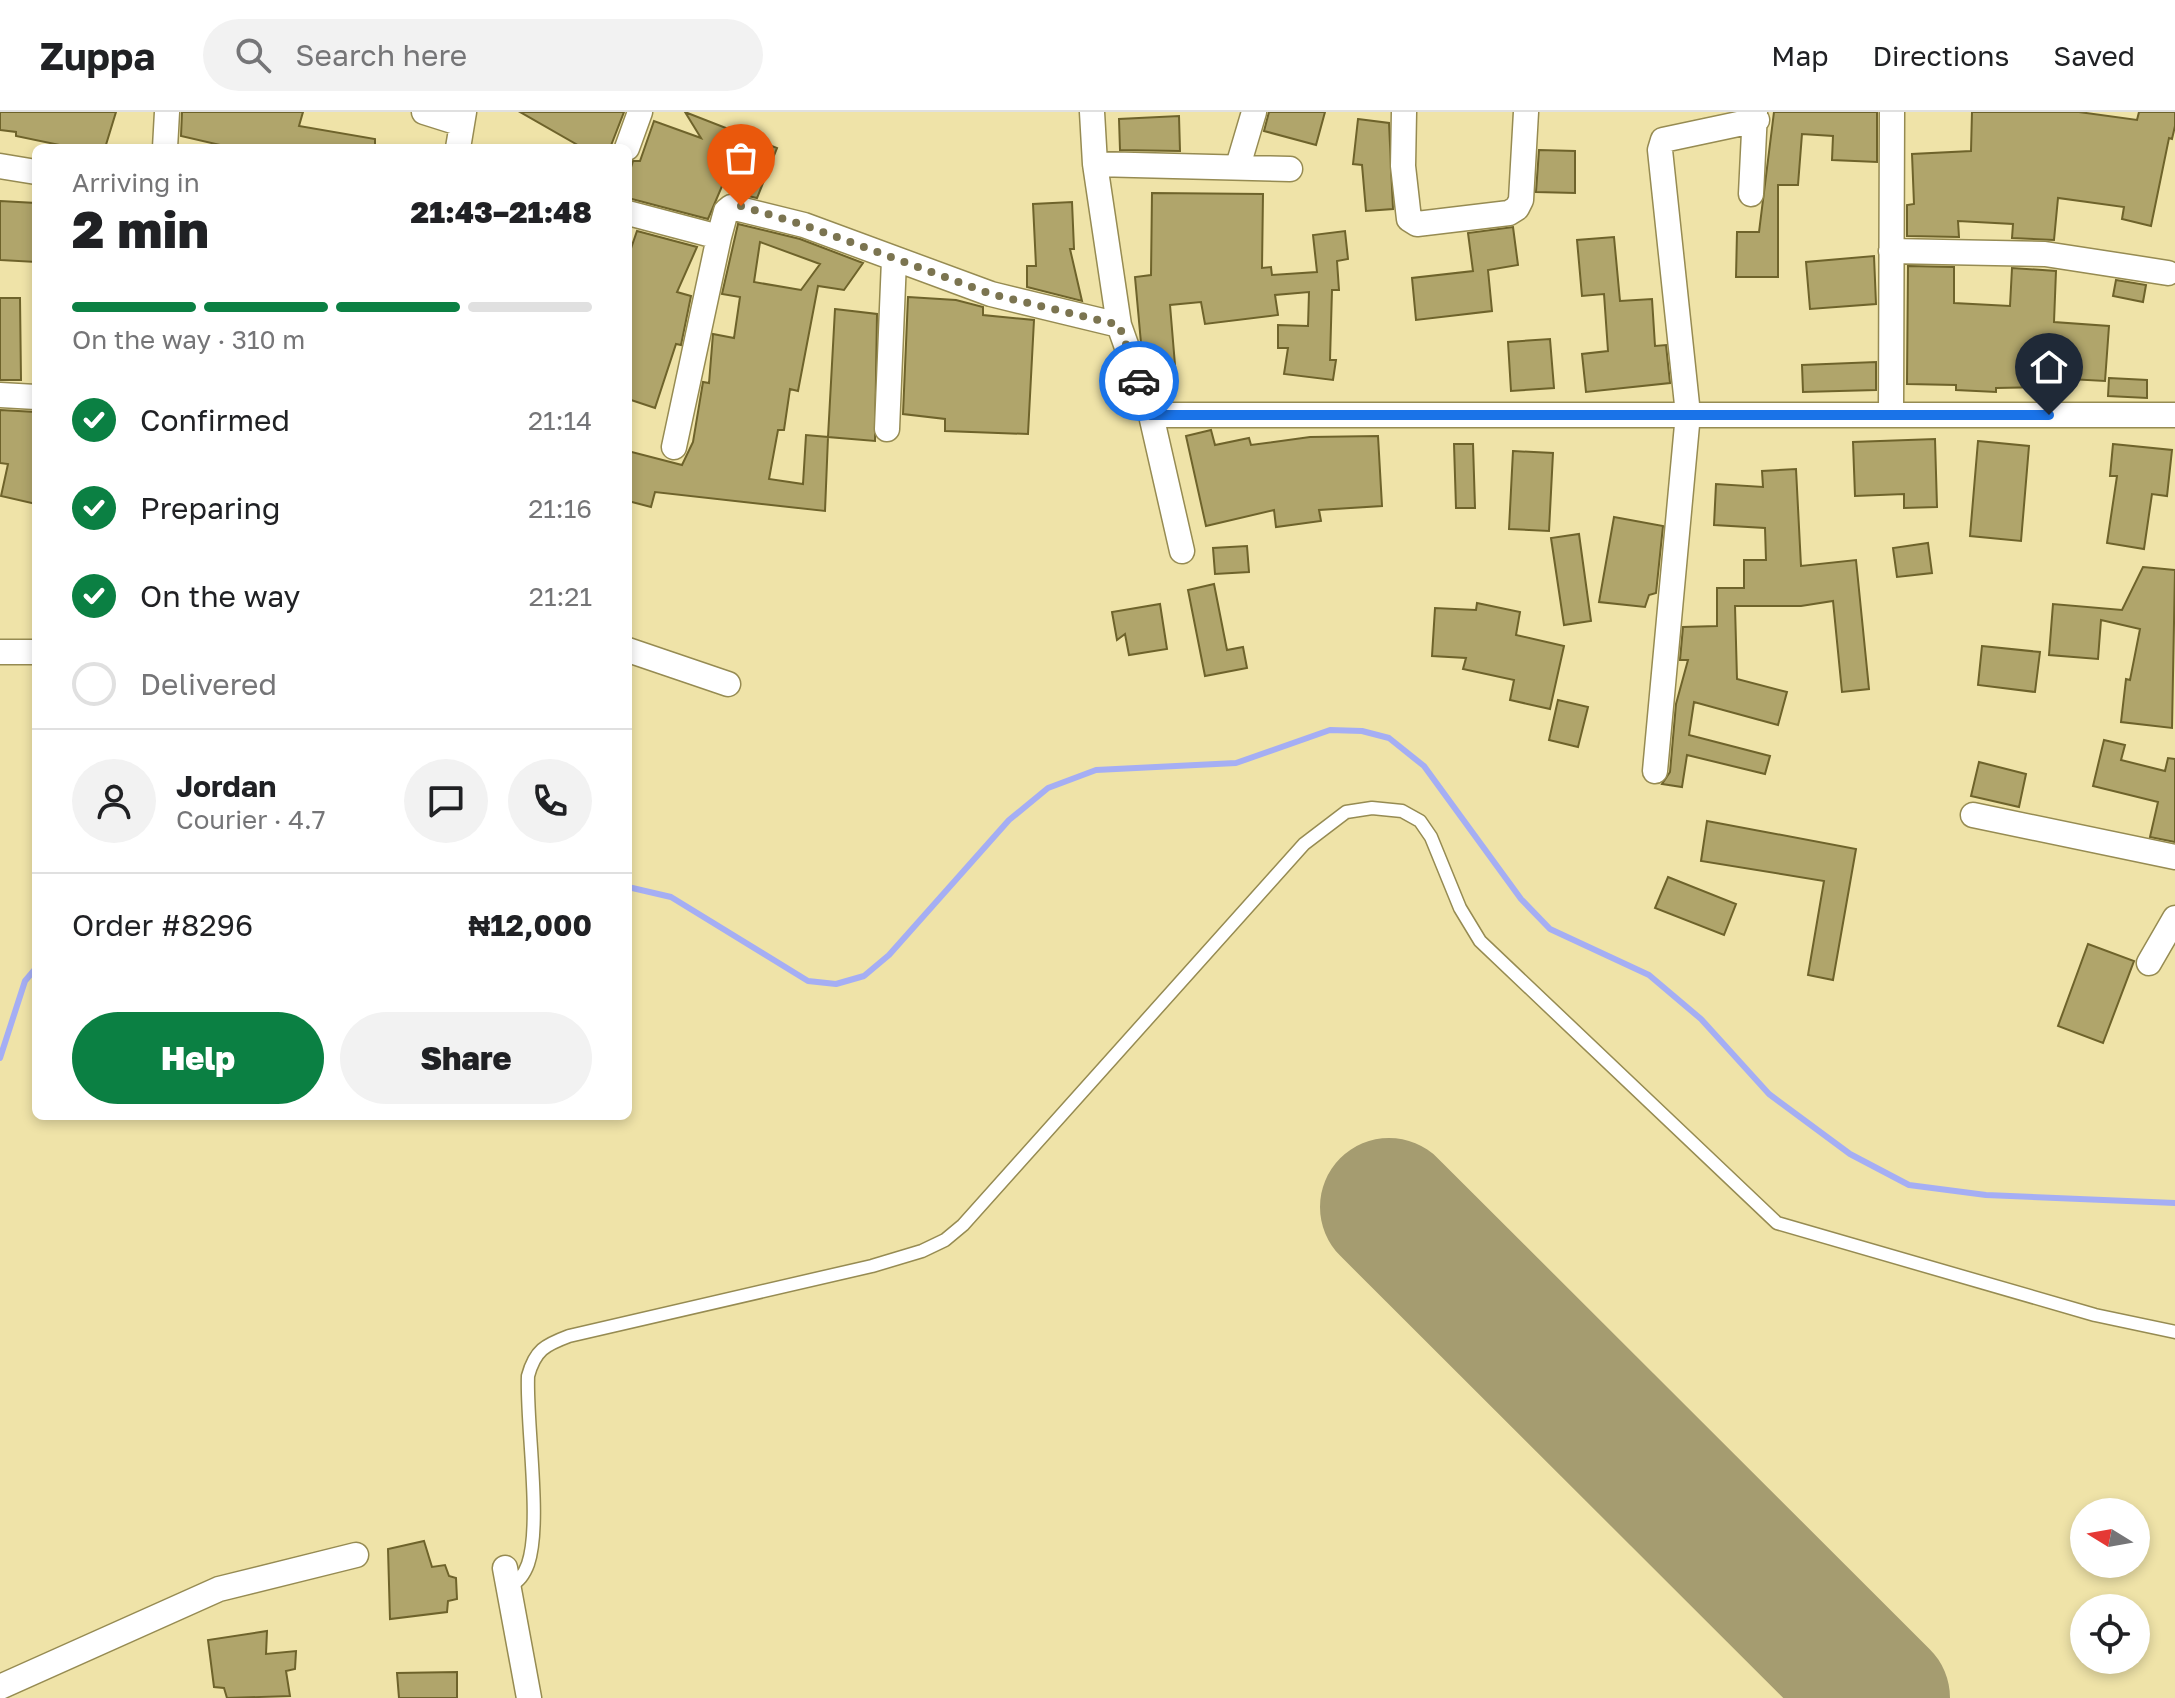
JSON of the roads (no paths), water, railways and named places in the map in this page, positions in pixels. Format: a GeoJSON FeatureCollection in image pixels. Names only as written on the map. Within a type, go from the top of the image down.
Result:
{"type":"FeatureCollection","features":[{"type":"Feature","properties":{"kind":"street"},"geometry":{"type":"LineString","coordinates":[[165,144],[167,112]]}},
{"type":"Feature","properties":{"kind":"street"},"geometry":{"type":"LineString","coordinates":[[424,112],[461,128]]}},
{"type":"Feature","properties":{"kind":"street"},"geometry":{"type":"LineString","coordinates":[[628,144],[640,112]]}},
{"type":"Feature","properties":{"kind":"street"},"geometry":{"type":"LineString","coordinates":[[1092,112],[1095,164],[1119,325],[1151,415],[1182,551]]}},
{"type":"Feature","properties":{"kind":"street"},"geometry":{"type":"LineString","coordinates":[[1238,166],[1254,112]]}},
{"type":"Feature","properties":{"kind":"street"},"geometry":{"type":"LineString","coordinates":[[1404,112],[1403,166],[1409,219],[1417,224],[1509,213],[1517,208],[1521,200],[1526,112]]}},
{"type":"Feature","properties":{"kind":"street"},"geometry":{"type":"LineString","coordinates":[[1891,415],[1892,112]]}},
{"type":"Feature","properties":{"kind":"street"},"geometry":{"type":"LineString","coordinates":[[1655,771],[1688,414],[1660,150],[1663,140],[1756,116],[1751,194]]}},
{"type":"Feature","properties":{"kind":"street"},"geometry":{"type":"LineString","coordinates":[[1095,164],[1290,169]]}},
{"type":"Feature","properties":{"kind":"street"},"geometry":{"type":"LineString","coordinates":[[0,166],[32,171]]}},
{"type":"Feature","properties":{"kind":"street"},"geometry":{"type":"LineString","coordinates":[[674,447],[726,211],[741,206],[804,225],[991,294],[1119,325]]}},
{"type":"Feature","properties":{"kind":"street"},"geometry":{"type":"LineString","coordinates":[[632,214],[719,237]]}},
{"type":"Feature","properties":{"kind":"street"},"geometry":{"type":"LineString","coordinates":[[1891,251],[2045,254],[2168,273]]}},
{"type":"Feature","properties":{"kind":"street"},"geometry":{"type":"LineString","coordinates":[[887,429],[894,260]]}},
{"type":"Feature","properties":{"kind":"street"},"geometry":{"type":"LineString","coordinates":[[0,395],[32,397]]}},
{"type":"Feature","properties":{"kind":"street"},"geometry":{"type":"LineString","coordinates":[[1151,415],[2175,415]]}},
{"type":"Feature","properties":{"kind":"street"},"geometry":{"type":"LineString","coordinates":[[632,651],[728,684]]}},
{"type":"Feature","properties":{"kind":"street"},"geometry":{"type":"LineString","coordinates":[[0,652],[32,652]]}},
{"type":"Feature","properties":{"kind":"street"},"geometry":{"type":"LineString","coordinates":[[1973,815],[2175,857]]}},
{"type":"Feature","properties":{"kind":"street"},"geometry":{"type":"LineString","coordinates":[[2149,963],[2175,918]]}},
{"type":"Feature","properties":{"kind":"street"},"geometry":{"type":"LineString","coordinates":[[0,1687],[219,1589],[356,1555]]}},
{"type":"Feature","properties":{"kind":"street"},"geometry":{"type":"LineString","coordinates":[[507,1578],[529,1698]]}},
{"type":"Feature","properties":{"kind":"lane"},"geometry":{"type":"LineString","coordinates":[[507,1578],[519,1580],[530,1560],[532,1509],[528,1376],[533,1358],[542,1346],[569,1336],[872,1266],[945,1240],[963,1225],[1304,844],[1346,812],[1372,808],[1402,811],[1420,821],[1480,941],[1777,1223],[2095,1315],[2175,1332]]}},
{"type":"Feature","properties":{"kind":"waterway"},"geometry":{"type":"LineString","coordinates":[[632,888],[671,897],[808,981],[836,984],[864,976],[889,955],[1009,820],[1048,788],[1096,770],[1236,763],[1330,730],[1362,731],[1389,738],[1424,766],[1521,899],[1550,929],[1649,975],[1701,1019],[1769,1094],[1850,1154],[1909,1185],[1986,1195],[2175,1203]]}},
{"type":"Feature","properties":{"kind":"waterway"},"geometry":{"type":"LineString","coordinates":[[0,1058],[25,981],[32,973]]}}]}
